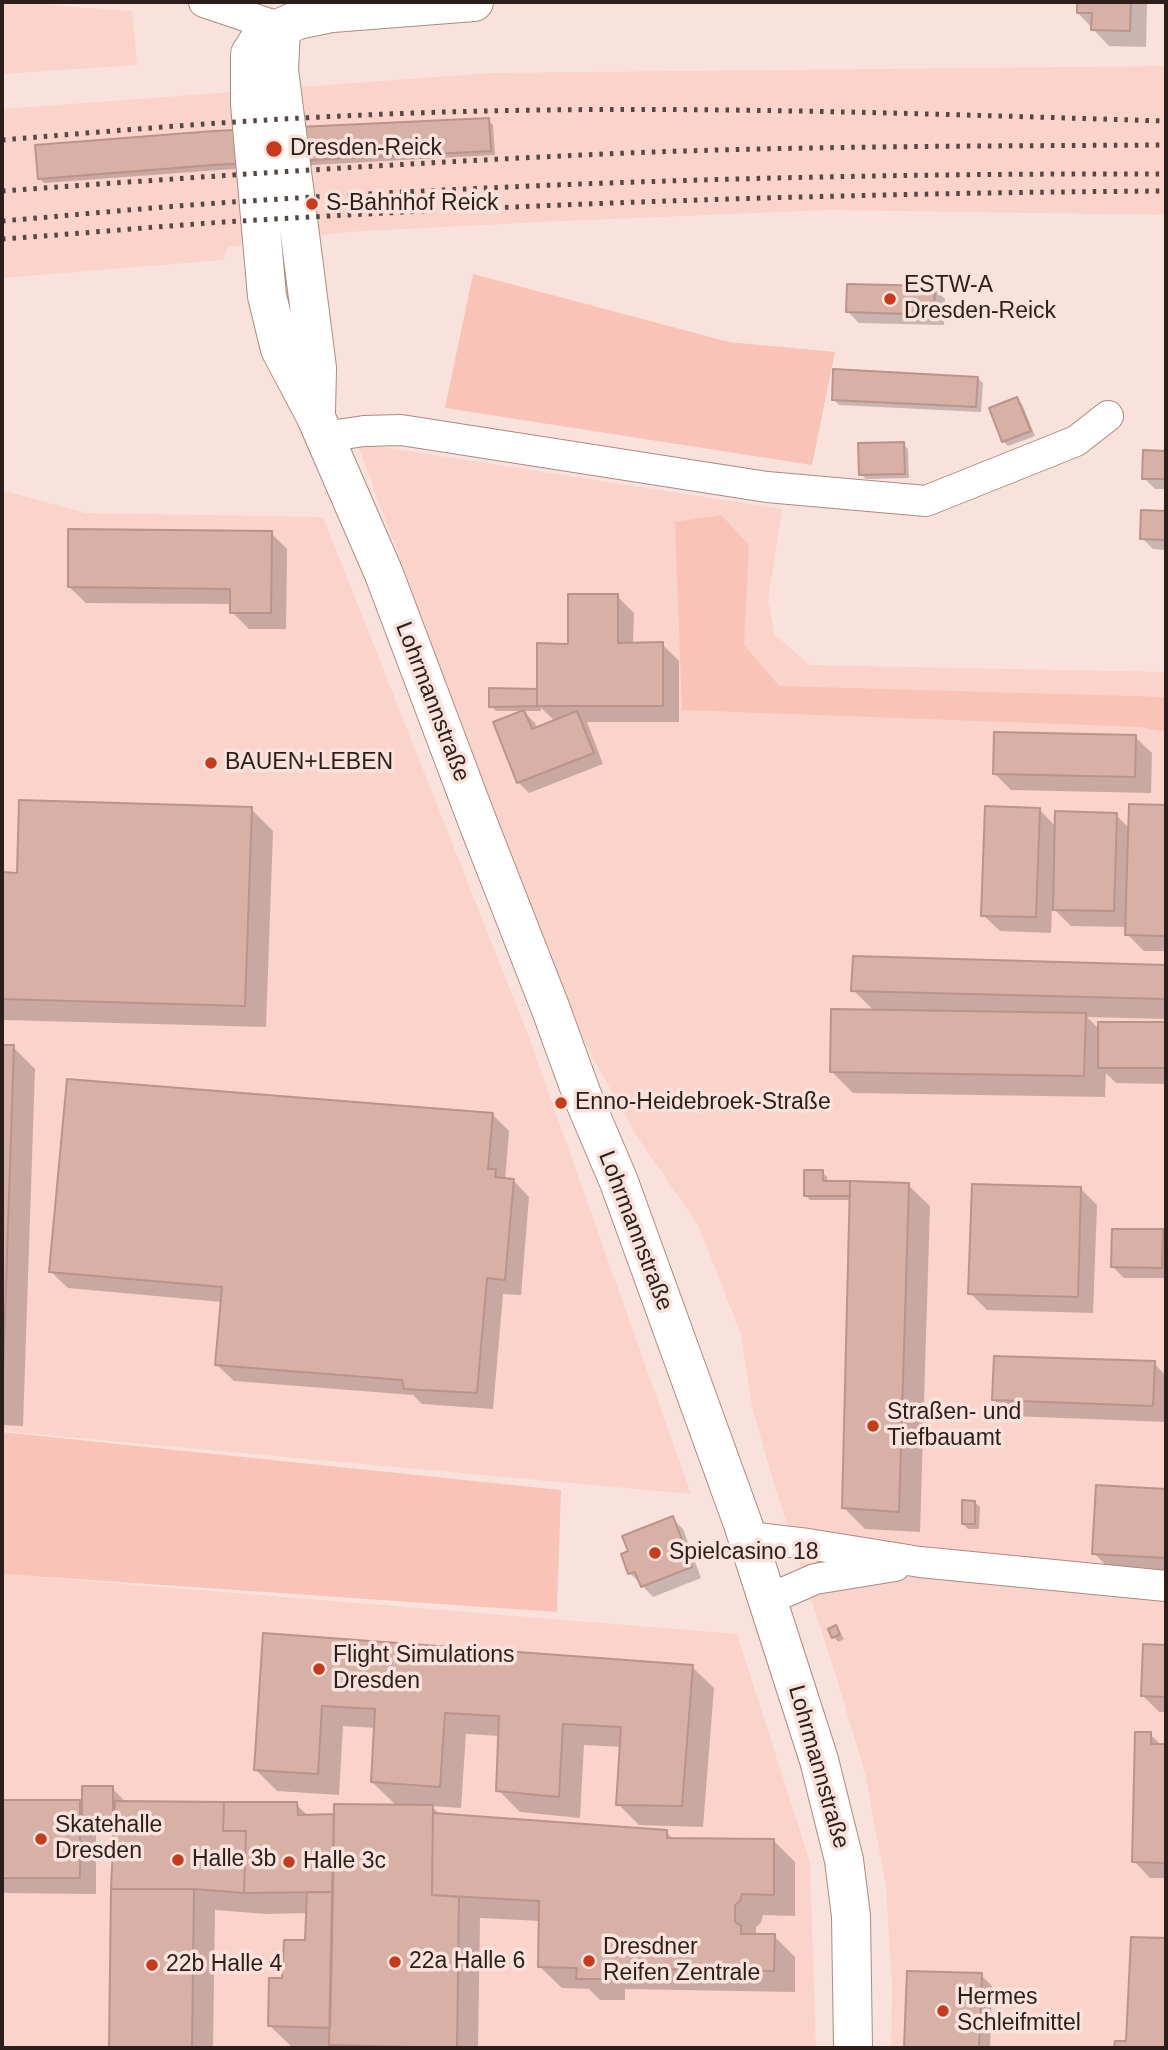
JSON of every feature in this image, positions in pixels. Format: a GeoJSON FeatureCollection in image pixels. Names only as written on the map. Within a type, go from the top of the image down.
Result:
{"type":"FeatureCollection","features":[{"type":"Feature","properties":{"kind":"street"},"geometry":{"type":"LineString","coordinates":[[204,2],[281,28]]}},
{"type":"Feature","properties":{"kind":"street","name":"Lohrmannstraße"},"geometry":{"type":"LineString","coordinates":[[474,2],[332,13],[298,20],[264,35],[257,43],[250,54],[250,104],[267,296],[280,349],[320,426],[384,574],[582,1095],[619,1182],[748,1537],[819,1760],[844,1860],[851,1916],[853,2048]]}},
{"type":"Feature","properties":{"kind":"street"},"geometry":{"type":"LineString","coordinates":[[320,426],[364,431],[401,430],[766,487],[926,501],[1076,441],[1108,416]]}},
{"type":"Feature","properties":{"kind":"street"},"geometry":{"type":"LineString","coordinates":[[748,1537],[920,1562],[1166,1586]]}},
{"type":"Feature","properties":{"kind":"street"},"geometry":{"type":"LineString","coordinates":[[767,1600],[815,1579],[920,1562]]}},
{"type":"Feature","properties":{"kind":"shaded area"},"geometry":{"type":"Polygon","coordinates":[[[2,2],[37,2],[132,11],[137,65],[2,74],[2,2]]]}},
{"type":"Feature","properties":{"kind":"shaded area"},"geometry":{"type":"Polygon","coordinates":[[[1166,66],[1166,215],[830,210],[347,232],[228,247],[223,260],[2,278],[2,109],[491,73],[1166,66]]]}},
{"type":"Feature","properties":{"kind":"shaded area"},"geometry":{"type":"Polygon","coordinates":[[[473,274],[729,342],[835,352],[812,465],[445,408],[473,274]]]}},
{"type":"Feature","properties":{"kind":"shaded area"},"geometry":{"type":"Polygon","coordinates":[[[357,443],[782,509],[768,601],[775,635],[810,665],[1166,672],[1166,2048],[891,2048],[892,1985],[886,1886],[865,1773],[752,1407],[741,1334],[698,1225],[636,1135],[567,1011],[357,443]]]}},
{"type":"Feature","properties":{"kind":"shaded area"},"geometry":{"type":"Polygon","coordinates":[[[2,490],[85,513],[323,517],[527,1032],[691,1494],[2,1431],[2,490]]]}},
{"type":"Feature","properties":{"kind":"shaded area"},"geometry":{"type":"Polygon","coordinates":[[[721,515],[749,545],[744,645],[779,686],[1166,697],[1166,732],[1140,727],[682,710],[675,522],[721,515]]]}},
{"type":"Feature","properties":{"kind":"shaded area"},"geometry":{"type":"Polygon","coordinates":[[[2,1432],[561,1490],[557,1612],[2,1574],[2,1432]]]}},
{"type":"Feature","properties":{"kind":"shaded area"},"geometry":{"type":"Polygon","coordinates":[[[2,1574],[737,1634],[810,1862],[816,2048],[2,2048],[2,1574]]]}},
{"type":"Feature","properties":{"kind":"building"},"geometry":{"type":"Polygon","coordinates":[[[1077,2],[1131,2],[1130,31],[1091,30],[1092,13],[1077,13],[1077,2]]]}},
{"type":"Feature","properties":{"kind":"building"},"geometry":{"type":"Polygon","coordinates":[[[489,118],[491,151],[213,165],[38,179],[35,145],[214,131],[489,118]]]}},
{"type":"Feature","properties":{"kind":"building","name":"ESTW-A Dresden-Reick"},"geometry":{"type":"Polygon","coordinates":[[[847,284],[935,286],[934,315],[846,312],[847,284]]]}},
{"type":"Feature","properties":{"kind":"building"},"geometry":{"type":"Polygon","coordinates":[[[833,369],[978,377],[976,407],[832,400],[833,369]]]}},
{"type":"Feature","properties":{"kind":"building"},"geometry":{"type":"Polygon","coordinates":[[[1017,397],[1031,431],[1002,442],[989,408],[1017,397]]]}},
{"type":"Feature","properties":{"kind":"building"},"geometry":{"type":"Polygon","coordinates":[[[904,442],[905,474],[859,475],[858,443],[904,442]]]}},
{"type":"Feature","properties":{"kind":"building"},"geometry":{"type":"Polygon","coordinates":[[[1143,450],[1166,451],[1166,479],[1142,479],[1143,450]]]}},
{"type":"Feature","properties":{"kind":"building"},"geometry":{"type":"Polygon","coordinates":[[[1141,510],[1166,511],[1166,540],[1140,539],[1141,510]]]}},
{"type":"Feature","properties":{"kind":"building"},"geometry":{"type":"Polygon","coordinates":[[[68,529],[272,531],[271,613],[230,613],[230,589],[68,587],[68,529]]]}},
{"type":"Feature","properties":{"kind":"building"},"geometry":{"type":"Polygon","coordinates":[[[568,594],[618,594],[618,643],[663,642],[663,706],[537,706],[537,643],[568,644],[568,594]]]}},
{"type":"Feature","properties":{"kind":"building"},"geometry":{"type":"Polygon","coordinates":[[[489,688],[537,689],[537,706],[489,707],[489,688]]]}},
{"type":"Feature","properties":{"kind":"building"},"geometry":{"type":"Polygon","coordinates":[[[524,710],[532,729],[577,711],[594,753],[517,783],[493,722],[524,710]]]}},
{"type":"Feature","properties":{"kind":"building"},"geometry":{"type":"Polygon","coordinates":[[[994,732],[1136,735],[1135,777],[993,774],[994,732]]]}},
{"type":"Feature","properties":{"kind":"building"},"geometry":{"type":"Polygon","coordinates":[[[19,800],[252,807],[245,1006],[2,999],[2,872],[17,873],[19,800]]]}},
{"type":"Feature","properties":{"kind":"building"},"geometry":{"type":"Polygon","coordinates":[[[1129,804],[1166,805],[1166,936],[1125,935],[1129,804]]]}},
{"type":"Feature","properties":{"kind":"building"},"geometry":{"type":"Polygon","coordinates":[[[985,806],[1040,808],[1036,917],[981,916],[985,806]]]}},
{"type":"Feature","properties":{"kind":"building"},"geometry":{"type":"Polygon","coordinates":[[[1055,811],[1117,813],[1114,911],[1053,910],[1055,811]]]}},
{"type":"Feature","properties":{"kind":"building"},"geometry":{"type":"Polygon","coordinates":[[[853,956],[1166,965],[1166,999],[851,991],[853,956]]]}},
{"type":"Feature","properties":{"kind":"building"},"geometry":{"type":"Polygon","coordinates":[[[831,1009],[1086,1013],[1084,1076],[830,1072],[831,1009]]]}},
{"type":"Feature","properties":{"kind":"building"},"geometry":{"type":"Polygon","coordinates":[[[1098,1022],[1166,1022],[1166,1068],[1098,1068],[1098,1022]]]}},
{"type":"Feature","properties":{"kind":"building"},"geometry":{"type":"Polygon","coordinates":[[[2,1045],[14,1045],[2,1404],[2,1045]]]}},
{"type":"Feature","properties":{"kind":"building"},"geometry":{"type":"Polygon","coordinates":[[[67,1079],[493,1113],[488,1169],[496,1169],[495,1177],[514,1179],[505,1280],[487,1278],[477,1393],[404,1389],[402,1380],[215,1365],[222,1287],[49,1272],[67,1079]]]}},
{"type":"Feature","properties":{"kind":"building"},"geometry":{"type":"Polygon","coordinates":[[[804,1170],[823,1170],[823,1181],[850,1181],[850,1196],[804,1196],[804,1170]]]}},
{"type":"Feature","properties":{"kind":"building","name":"Straßen- und Tiefbauamt"},"geometry":{"type":"Polygon","coordinates":[[[850,1181],[909,1183],[899,1512],[842,1508],[850,1181]]]}},
{"type":"Feature","properties":{"kind":"building"},"geometry":{"type":"Polygon","coordinates":[[[972,1184],[1081,1187],[1078,1297],[968,1294],[972,1184]]]}},
{"type":"Feature","properties":{"kind":"building"},"geometry":{"type":"Polygon","coordinates":[[[1112,1229],[1163,1229],[1162,1268],[1111,1267],[1112,1229]]]}},
{"type":"Feature","properties":{"kind":"building"},"geometry":{"type":"Polygon","coordinates":[[[994,1356],[1155,1361],[1153,1406],[992,1400],[994,1356]]]}},
{"type":"Feature","properties":{"kind":"building"},"geometry":{"type":"Polygon","coordinates":[[[1096,1485],[1166,1489],[1166,1558],[1092,1554],[1096,1485]]]}},
{"type":"Feature","properties":{"kind":"building"},"geometry":{"type":"Polygon","coordinates":[[[962,1500],[975,1501],[975,1524],[962,1524],[962,1500]]]}},
{"type":"Feature","properties":{"kind":"building","name":"Spielcasino 18"},"geometry":{"type":"Polygon","coordinates":[[[673,1516],[692,1567],[641,1587],[635,1572],[628,1574],[621,1554],[628,1551],[622,1536],[673,1516]]]}},
{"type":"Feature","properties":{"kind":"building"},"geometry":{"type":"Polygon","coordinates":[[[836,1625],[840,1634],[832,1638],[828,1629],[836,1625]]]}},
{"type":"Feature","properties":{"kind":"building"},"geometry":{"type":"Polygon","coordinates":[[[263,1633],[693,1665],[682,1806],[616,1805],[621,1727],[563,1724],[559,1797],[496,1791],[499,1716],[445,1713],[440,1787],[371,1782],[375,1709],[322,1706],[318,1774],[254,1770],[263,1633]]]}},
{"type":"Feature","properties":{"kind":"building"},"geometry":{"type":"Polygon","coordinates":[[[1143,1644],[1166,1645],[1166,1697],[1141,1696],[1143,1644]]]}},
{"type":"Feature","properties":{"kind":"building"},"geometry":{"type":"Polygon","coordinates":[[[1135,1732],[1151,1732],[1151,1744],[1166,1744],[1166,1863],[1132,1862],[1135,1732]]]}},
{"type":"Feature","properties":{"kind":"building"},"geometry":{"type":"Polygon","coordinates":[[[82,1786],[113,1786],[113,1822],[82,1822],[82,1786]]]}},
{"type":"Feature","properties":{"kind":"building","name":"Skatehalle Dresden"},"geometry":{"type":"Polygon","coordinates":[[[2,1800],[80,1800],[80,1878],[2,1878],[2,1800]]]}},
{"type":"Feature","properties":{"kind":"building","name":"Halle 3b"},"geometry":{"type":"Polygon","coordinates":[[[115,1801],[224,1802],[223,1831],[246,1831],[244,1893],[194,1889],[111,1889],[115,1801]]]}},
{"type":"Feature","properties":{"kind":"building","name":"Halle 3c"},"geometry":{"type":"Polygon","coordinates":[[[224,1802],[297,1802],[298,1815],[334,1814],[333,1892],[244,1893],[246,1831],[223,1831],[224,1802]]]}},
{"type":"Feature","properties":{"kind":"building","name":"22a Halle 6"},"geometry":{"type":"Polygon","coordinates":[[[334,1804],[433,1805],[432,1895],[459,1897],[457,2048],[329,2045],[334,1804]]]}},
{"type":"Feature","properties":{"kind":"building"},"geometry":{"type":"Polygon","coordinates":[[[433,1813],[667,1830],[667,1838],[774,1839],[774,1895],[742,1894],[735,1905],[735,1922],[741,1926],[741,1934],[775,1934],[774,1971],[604,1968],[604,1979],[576,1979],[577,1968],[538,1967],[539,1901],[432,1895],[433,1813]]]}},
{"type":"Feature","properties":{"kind":"building","name":"22b Halle 4"},"geometry":{"type":"Polygon","coordinates":[[[111,1889],[194,1889],[192,2048],[109,2048],[111,1889]]]}},
{"type":"Feature","properties":{"kind":"building"},"geometry":{"type":"Polygon","coordinates":[[[307,1892],[333,1892],[330,2028],[268,2026],[269,1978],[282,1978],[284,1940],[305,1940],[307,1892]]]}},
{"type":"Feature","properties":{"kind":"building"},"geometry":{"type":"Polygon","coordinates":[[[1131,1937],[1166,1938],[1166,2048],[1114,2048],[1115,2041],[1126,2041],[1131,1937]]]}},
{"type":"Feature","properties":{"kind":"building","name":"Hermes Schleifmittel"},"geometry":{"type":"Polygon","coordinates":[[[907,1971],[982,1973],[979,2048],[904,2048],[907,1971]]]}},
{"type":"Feature","properties":{"kind":"railway"},"geometry":{"type":"LineString","coordinates":[[2,140],[319,117],[464,111],[765,110],[1166,121]]}},
{"type":"Feature","properties":{"kind":"railway"},"geometry":{"type":"LineString","coordinates":[[2,191],[627,153],[1166,145]]}},
{"type":"Feature","properties":{"kind":"railway"},"geometry":{"type":"LineString","coordinates":[[2,221],[218,203],[573,184],[810,177],[1166,174]]}},
{"type":"Feature","properties":{"kind":"railway"},"geometry":{"type":"LineString","coordinates":[[2,239],[224,222],[577,204],[931,194],[1166,191]]}},
{"type":"Feature","properties":{"kind":"place","name":"Dresden-Reick"},"geometry":{"type":"Point","coordinates":[274,149]}},
{"type":"Feature","properties":{"kind":"place","name":"S-Bahnhof Reick"},"geometry":{"type":"Point","coordinates":[312,204]}},
{"type":"Feature","properties":{"kind":"place","name":"ESTW-A Dresden-Reick"},"geometry":{"type":"Point","coordinates":[890,299]}},
{"type":"Feature","properties":{"kind":"place","name":"BAUEN+LEBEN"},"geometry":{"type":"Point","coordinates":[211,763]}},
{"type":"Feature","properties":{"kind":"place","name":"Enno-Heidebroek-Straße"},"geometry":{"type":"Point","coordinates":[561,1103]}},
{"type":"Feature","properties":{"kind":"place","name":"Straßen- und Tiefbauamt"},"geometry":{"type":"Point","coordinates":[873,1426]}},
{"type":"Feature","properties":{"kind":"place","name":"Spielcasino 18"},"geometry":{"type":"Point","coordinates":[655,1553]}},
{"type":"Feature","properties":{"kind":"place","name":"Flight Simulations Dresden"},"geometry":{"type":"Point","coordinates":[319,1669]}},
{"type":"Feature","properties":{"kind":"place","name":"Skatehalle Dresden"},"geometry":{"type":"Point","coordinates":[41,1839]}},
{"type":"Feature","properties":{"kind":"place","name":"Halle 3b"},"geometry":{"type":"Point","coordinates":[178,1860]}},
{"type":"Feature","properties":{"kind":"place","name":"Halle 3c"},"geometry":{"type":"Point","coordinates":[289,1862]}},
{"type":"Feature","properties":{"kind":"place","name":"Dresdner Reifen Zentrale"},"geometry":{"type":"Point","coordinates":[589,1961]}},
{"type":"Feature","properties":{"kind":"place","name":"22a Halle 6"},"geometry":{"type":"Point","coordinates":[395,1962]}},
{"type":"Feature","properties":{"kind":"place","name":"22b Halle 4"},"geometry":{"type":"Point","coordinates":[152,1965]}},
{"type":"Feature","properties":{"kind":"place","name":"Hermes Schleifmittel"},"geometry":{"type":"Point","coordinates":[943,2011]}}]}
